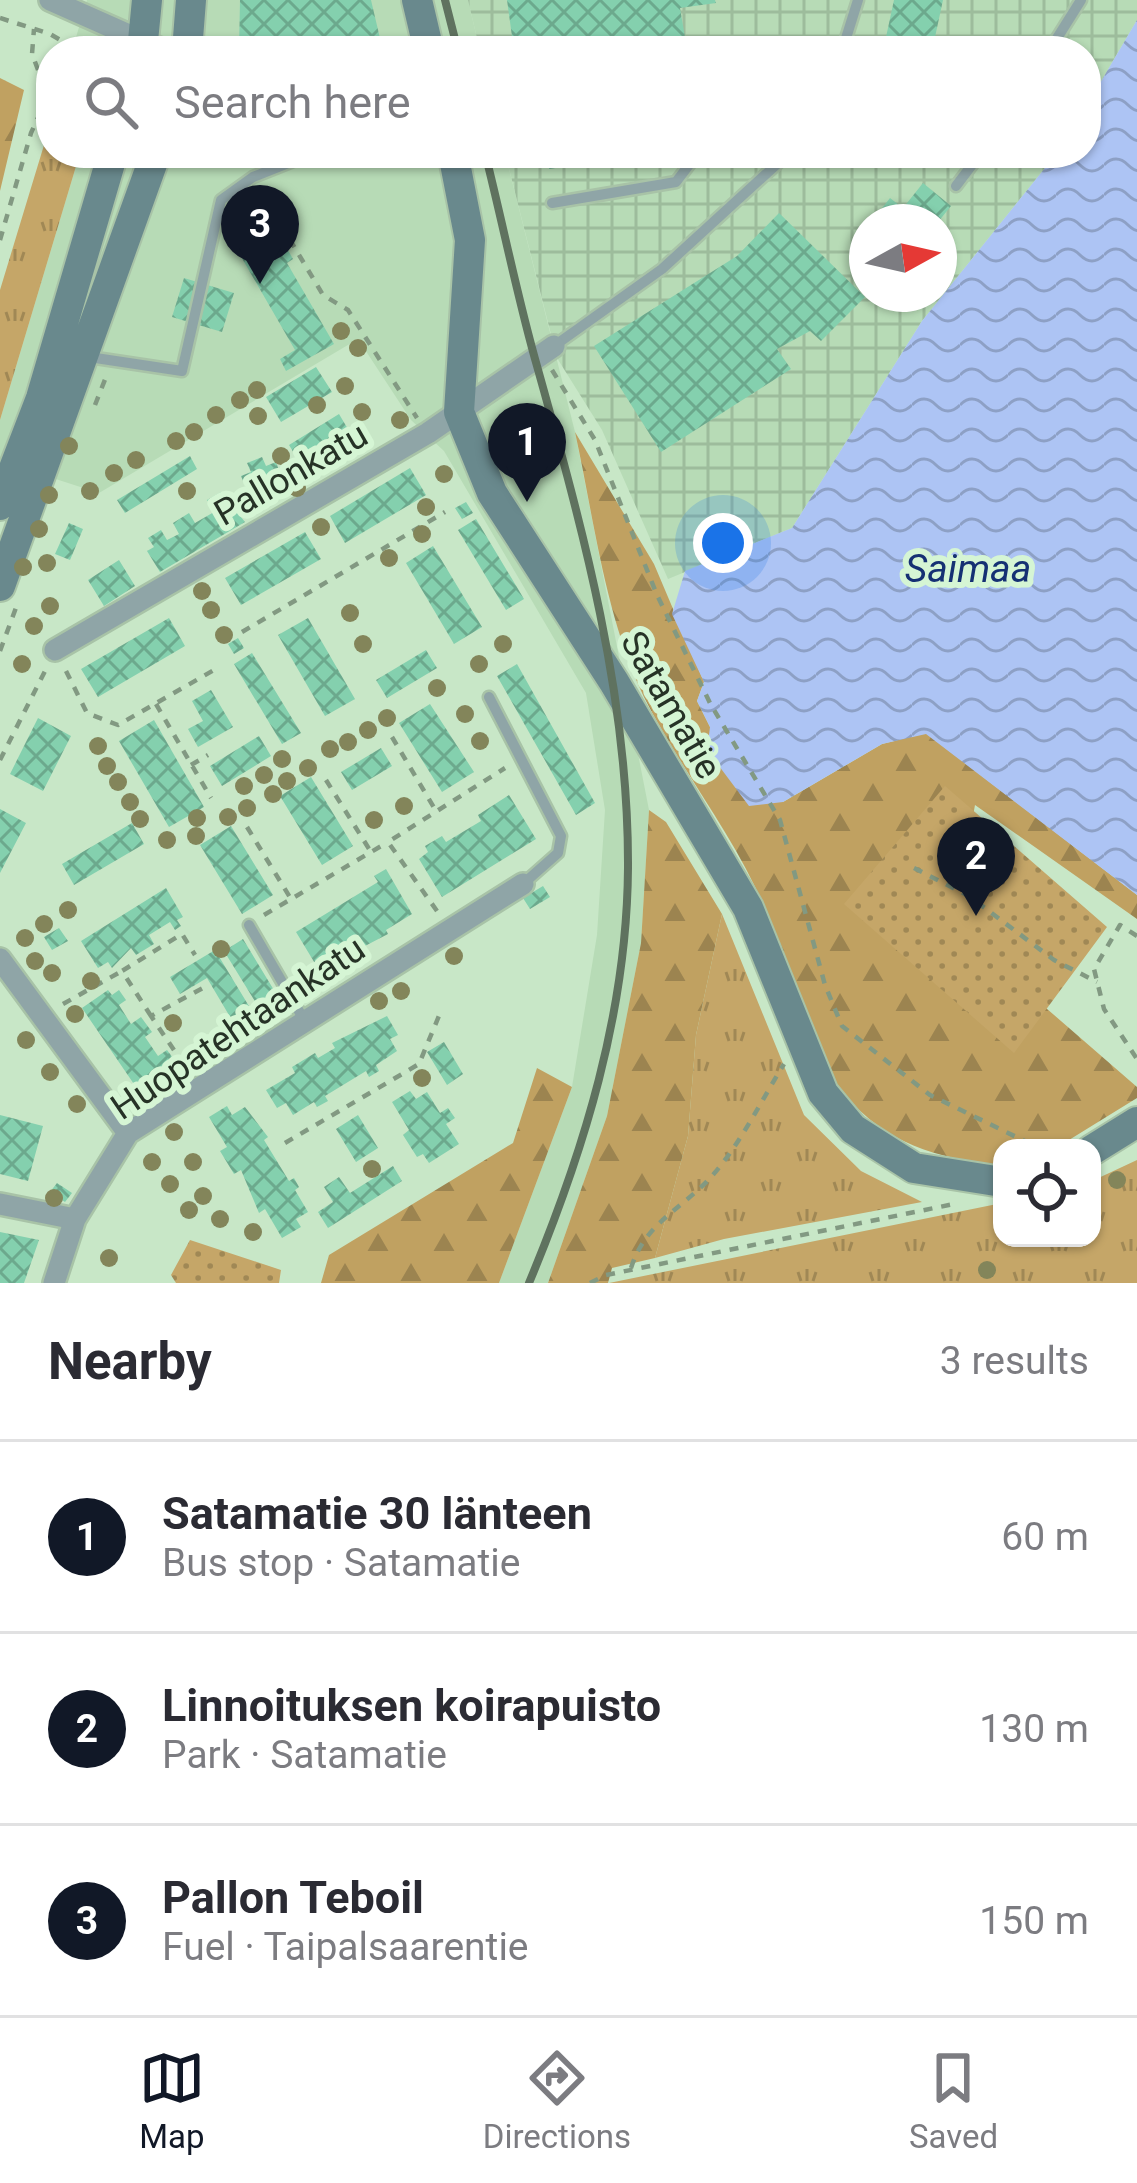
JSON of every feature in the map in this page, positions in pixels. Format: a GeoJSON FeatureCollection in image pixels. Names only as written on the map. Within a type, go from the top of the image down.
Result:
{"type":"FeatureCollection","features":[{"type":"Feature","properties":{"kind":"street"},"geometry":{"type":"LineString","coordinates":[[147,0],[149,36]]}},
{"type":"Feature","properties":{"kind":"street"},"geometry":{"type":"LineString","coordinates":[[189,36],[190,0]]}},
{"type":"Feature","properties":{"kind":"street"},"geometry":{"type":"LineString","coordinates":[[417,0],[425,36]]}},
{"type":"Feature","properties":{"kind":"street"},"geometry":{"type":"LineString","coordinates":[[62,2],[127,36]]}},
{"type":"Feature","properties":{"kind":"street"},"geometry":{"type":"LineString","coordinates":[[0,505],[41,398],[109,168]]}},
{"type":"Feature","properties":{"kind":"street"},"geometry":{"type":"LineString","coordinates":[[0,586],[151,168]]}},
{"type":"Feature","properties":{"kind":"street","name":"Satamatie"},"geometry":{"type":"LineString","coordinates":[[456,168],[470,240],[458,412],[492,493],[614,682],[748,908],[823,1093],[853,1129],[914,1168],[993,1181]]}},
{"type":"Feature","properties":{"kind":"street","name":"Pallonkatu"},"geometry":{"type":"LineString","coordinates":[[55,650],[428,433],[549,350]]}},
{"type":"Feature","properties":{"kind":"street","name":"Huopatehtaankatu"},"geometry":{"type":"LineString","coordinates":[[54,1283],[75,1220],[128,1133],[303,1018],[523,884]]}},
{"type":"Feature","properties":{"kind":"street"},"geometry":{"type":"LineString","coordinates":[[0,959],[128,1133]]}},
{"type":"Feature","properties":{"kind":"street"},"geometry":{"type":"LineString","coordinates":[[1101,1144],[1137,1122]]}},
{"type":"Feature","properties":{"kind":"street"},"geometry":{"type":"LineString","coordinates":[[0,1204],[75,1220]]}},
{"type":"Feature","properties":{"kind":"lane"},"geometry":{"type":"LineString","coordinates":[[847,36],[858,0]]}},
{"type":"Feature","properties":{"kind":"lane"},"geometry":{"type":"LineString","coordinates":[[1058,36],[1081,0]]}},
{"type":"Feature","properties":{"kind":"lane"},"geometry":{"type":"LineString","coordinates":[[86,356],[182,371],[221,200],[253,177],[276,168]]}},
{"type":"Feature","properties":{"kind":"lane"},"geometry":{"type":"LineString","coordinates":[[552,203],[676,182],[687,168]]}},
{"type":"Feature","properties":{"kind":"lane"},"geometry":{"type":"LineString","coordinates":[[549,350],[662,268],[772,168]]}},
{"type":"Feature","properties":{"kind":"lane"},"geometry":{"type":"LineString","coordinates":[[956,186],[970,168]]}},
{"type":"Feature","properties":{"kind":"lane"},"geometry":{"type":"LineString","coordinates":[[489,697],[561,836],[558,854],[523,884]]}},
{"type":"Feature","properties":{"kind":"lane"},"geometry":{"type":"LineString","coordinates":[[249,925],[303,1018]]}},
{"type":"Feature","properties":{"kind":"path"},"geometry":{"type":"LineString","coordinates":[[0,18],[50,36]]}},
{"type":"Feature","properties":{"kind":"path"},"geometry":{"type":"LineString","coordinates":[[34,28],[36,64]]}},
{"type":"Feature","properties":{"kind":"path"},"geometry":{"type":"LineString","coordinates":[[0,240],[36,123]]}},
{"type":"Feature","properties":{"kind":"path"},"geometry":{"type":"LineString","coordinates":[[245,168],[323,295],[348,310],[428,433]]}},
{"type":"Feature","properties":{"kind":"path"},"geometry":{"type":"LineString","coordinates":[[549,350],[595,440],[657,595],[711,705],[780,820],[825,985],[842,1026],[931,1095],[1021,1139]]}},
{"type":"Feature","properties":{"kind":"path"},"geometry":{"type":"LineString","coordinates":[[242,632],[446,512]]}},
{"type":"Feature","properties":{"kind":"path"},"geometry":{"type":"LineString","coordinates":[[0,760],[55,650]]}},
{"type":"Feature","properties":{"kind":"path"},"geometry":{"type":"LineString","coordinates":[[66,670],[87,713],[118,725],[214,670]]}},
{"type":"Feature","properties":{"kind":"path"},"geometry":{"type":"LineString","coordinates":[[156,704],[211,798]]}},
{"type":"Feature","properties":{"kind":"path"},"geometry":{"type":"LineString","coordinates":[[392,737],[436,811]]}},
{"type":"Feature","properties":{"kind":"path"},"geometry":{"type":"LineString","coordinates":[[191,765],[208,755]]}},
{"type":"Feature","properties":{"kind":"path"},"geometry":{"type":"LineString","coordinates":[[249,925],[505,768]]}},
{"type":"Feature","properties":{"kind":"path"},"geometry":{"type":"LineString","coordinates":[[326,779],[370,852]]}},
{"type":"Feature","properties":{"kind":"path"},"geometry":{"type":"LineString","coordinates":[[247,827],[291,899]]}},
{"type":"Feature","properties":{"kind":"path"},"geometry":{"type":"LineString","coordinates":[[388,842],[450,931]]}},
{"type":"Feature","properties":{"kind":"path"},"geometry":{"type":"LineString","coordinates":[[914,868],[969,896],[1054,960],[1097,982]]}},
{"type":"Feature","properties":{"kind":"path"},"geometry":{"type":"LineString","coordinates":[[1137,937],[1120,925],[1094,969],[1104,1009],[1137,1059]]}},
{"type":"Feature","properties":{"kind":"path"},"geometry":{"type":"LineString","coordinates":[[63,1004],[182,934],[195,956]]}},
{"type":"Feature","properties":{"kind":"path"},"geometry":{"type":"LineString","coordinates":[[122,971],[184,1065]]}},
{"type":"Feature","properties":{"kind":"path"},"geometry":{"type":"LineString","coordinates":[[151,1016],[203,988]]}},
{"type":"Feature","properties":{"kind":"path"},"geometry":{"type":"LineString","coordinates":[[285,1143],[419,1064],[441,1012]]}},
{"type":"Feature","properties":{"kind":"path"},"geometry":{"type":"LineString","coordinates":[[630,1270],[637,1247],[658,1220],[715,1173],[787,1059]]}},
{"type":"Feature","properties":{"kind":"path"},"geometry":{"type":"LineString","coordinates":[[590,1283],[630,1270],[972,1200]]}},
{"type":"Feature","properties":{"kind":"shaded area"},"geometry":{"type":"Polygon","coordinates":[[[87,0],[468,0],[476,36],[76,36],[87,0]]]}},
{"type":"Feature","properties":{"kind":"shaded area"},"geometry":{"type":"Polygon","coordinates":[[[468,0],[1137,0],[1137,20],[1101,81],[1101,36],[476,36],[468,0]]]}},
{"type":"Feature","properties":{"kind":"shaded area"},"geometry":{"type":"Polygon","coordinates":[[[76,168],[509,168],[575,432],[649,810],[641,943],[607,1116],[548,1283],[499,1283],[572,1087],[597,935],[605,810],[586,693],[444,451],[411,420],[358,339],[99,493],[0,461],[0,420],[76,168]]]}},
{"type":"Feature","properties":{"kind":"shaded area"},"geometry":{"type":"Polygon","coordinates":[[[509,168],[1045,168],[957,277],[957,204],[849,204],[849,312],[929,312],[792,528],[668,579],[602,430],[557,358],[509,168]]]}},
{"type":"Feature","properties":{"kind":"green space"},"geometry":{"type":"Polygon","coordinates":[[[0,78],[24,90],[0,191],[0,78]]]}},
{"type":"Feature","properties":{"kind":"green space"},"geometry":{"type":"Polygon","coordinates":[[[37,168],[76,168],[0,420],[0,290],[37,168]]]}},
{"type":"Feature","properties":{"kind":"green space"},"geometry":{"type":"Polygon","coordinates":[[[575,432],[654,564],[704,682],[697,701],[710,727],[783,802],[882,744],[926,733],[1137,895],[1137,919],[975,805],[962,876],[993,962],[1137,1087],[1137,1098],[1071,1139],[993,1139],[993,1164],[913,1145],[861,1112],[819,1055],[753,883],[644,697],[619,634],[575,432]]]}},
{"type":"Feature","properties":{"kind":"green space"},"geometry":{"type":"Polygon","coordinates":[[[945,786],[1107,927],[1014,1053],[844,904],[945,786]]]}},
{"type":"Feature","properties":{"kind":"green space"},"geometry":{"type":"Polygon","coordinates":[[[649,810],[666,822],[722,914],[696,1035],[688,1136],[655,1258],[612,1268],[608,1283],[548,1283],[607,1116],[641,943],[649,810]]]}},
{"type":"Feature","properties":{"kind":"green space"},"geometry":{"type":"Polygon","coordinates":[[[722,914],[804,1115],[861,1171],[922,1202],[724,1239],[655,1258],[688,1136],[696,1035],[722,914]]]}},
{"type":"Feature","properties":{"kind":"green space"},"geometry":{"type":"Polygon","coordinates":[[[537,1068],[572,1087],[499,1283],[321,1283],[329,1255],[513,1143],[537,1068]]]}},
{"type":"Feature","properties":{"kind":"green space"},"geometry":{"type":"Polygon","coordinates":[[[1137,1160],[1137,1283],[609,1283],[993,1205],[993,1247],[1101,1247],[1101,1177],[1137,1160]]]}},
{"type":"Feature","properties":{"kind":"green space"},"geometry":{"type":"Polygon","coordinates":[[[190,1240],[281,1270],[279,1283],[176,1283],[171,1275],[190,1240]]]}},
{"type":"Feature","properties":{"kind":"water","name":"Saimaa"},"geometry":{"type":"Polygon","coordinates":[[[1137,20],[1137,895],[926,734],[882,744],[783,802],[749,806],[707,750],[710,727],[697,701],[704,682],[672,614],[685,571],[792,528],[922,321],[929,312],[957,312],[957,277],[1045,168],[1101,168],[1101,81],[1137,20]]]}},
{"type":"Feature","properties":{"kind":"building"},"geometry":{"type":"Polygon","coordinates":[[[240,0],[371,0],[379,36],[239,36],[240,0]]]}},
{"type":"Feature","properties":{"kind":"building"},"geometry":{"type":"Polygon","coordinates":[[[507,0],[716,3],[680,8],[685,36],[512,36],[507,0]]]}},
{"type":"Feature","properties":{"kind":"building"},"geometry":{"type":"Polygon","coordinates":[[[894,0],[943,0],[935,36],[886,36],[894,0]]]}},
{"type":"Feature","properties":{"kind":"building"},"geometry":{"type":"Polygon","coordinates":[[[923,183],[949,204],[906,204],[923,183]]]}},
{"type":"Feature","properties":{"kind":"building"},"geometry":{"type":"Polygon","coordinates":[[[779,213],[849,281],[850,312],[821,341],[810,331],[777,349],[791,369],[661,452],[594,346],[737,256],[779,213]]]}},
{"type":"Feature","properties":{"kind":"building"},"geometry":{"type":"Polygon","coordinates":[[[258,226],[275,241],[281,238],[293,259],[287,263],[334,344],[286,371],[280,359],[295,350],[236,248],[241,245],[237,238],[258,226]]]}},
{"type":"Feature","properties":{"kind":"building"},"geometry":{"type":"Polygon","coordinates":[[[184,278],[234,293],[222,332],[172,317],[184,278]]]}},
{"type":"Feature","properties":{"kind":"building"},"geometry":{"type":"Polygon","coordinates":[[[316,367],[332,392],[281,422],[266,397],[316,367]]]}},
{"type":"Feature","properties":{"kind":"building"},"geometry":{"type":"Polygon","coordinates":[[[339,414],[361,451],[311,481],[289,445],[339,414]]]}},
{"type":"Feature","properties":{"kind":"building"},"geometry":{"type":"Polygon","coordinates":[[[190,456],[197,469],[125,513],[117,500],[190,456]]]}},
{"type":"Feature","properties":{"kind":"building"},"geometry":{"type":"Polygon","coordinates":[[[262,457],[266,466],[276,462],[281,476],[247,490],[241,476],[251,472],[247,463],[262,457]]]}},
{"type":"Feature","properties":{"kind":"building"},"geometry":{"type":"Polygon","coordinates":[[[410,468],[426,495],[345,543],[330,516],[410,468]]]}},
{"type":"Feature","properties":{"kind":"building"},"geometry":{"type":"Polygon","coordinates":[[[221,492],[245,522],[160,572],[147,551],[154,547],[148,538],[161,530],[167,540],[179,534],[173,523],[189,513],[195,523],[214,512],[207,500],[221,492]]]}},
{"type":"Feature","properties":{"kind":"building"},"geometry":{"type":"Polygon","coordinates":[[[466,502],[473,513],[462,519],[455,508],[466,502]]]}},
{"type":"Feature","properties":{"kind":"building"},"geometry":{"type":"Polygon","coordinates":[[[476,519],[524,599],[506,610],[458,530],[476,519]]]}},
{"type":"Feature","properties":{"kind":"building"},"geometry":{"type":"Polygon","coordinates":[[[69,523],[83,529],[70,560],[55,554],[69,523]]]}},
{"type":"Feature","properties":{"kind":"building"},"geometry":{"type":"Polygon","coordinates":[[[305,532],[321,559],[241,605],[225,578],[305,532]]]}},
{"type":"Feature","properties":{"kind":"building"},"geometry":{"type":"Polygon","coordinates":[[[433,546],[482,627],[454,644],[406,563],[433,546]]]}},
{"type":"Feature","properties":{"kind":"building"},"geometry":{"type":"Polygon","coordinates":[[[119,560],[135,586],[104,606],[88,580],[119,560]]]}},
{"type":"Feature","properties":{"kind":"building"},"geometry":{"type":"Polygon","coordinates":[[[169,618],[185,646],[98,697],[81,669],[169,618]]]}},
{"type":"Feature","properties":{"kind":"building"},"geometry":{"type":"Polygon","coordinates":[[[308,618],[355,699],[325,716],[278,635],[308,618]]]}},
{"type":"Feature","properties":{"kind":"building"},"geometry":{"type":"Polygon","coordinates":[[[238,638],[244,648],[234,654],[228,644],[238,638]]]}},
{"type":"Feature","properties":{"kind":"building"},"geometry":{"type":"Polygon","coordinates":[[[426,650],[437,668],[387,698],[376,680],[426,650]]]}},
{"type":"Feature","properties":{"kind":"building"},"geometry":{"type":"Polygon","coordinates":[[[252,653],[301,733],[282,744],[234,664],[252,653]]]}},
{"type":"Feature","properties":{"kind":"building"},"geometry":{"type":"Polygon","coordinates":[[[517,664],[595,803],[576,815],[497,676],[517,664]]]}},
{"type":"Feature","properties":{"kind":"building"},"geometry":{"type":"Polygon","coordinates":[[[211,690],[233,727],[198,747],[188,729],[203,721],[192,701],[211,690]]]}},
{"type":"Feature","properties":{"kind":"building"},"geometry":{"type":"Polygon","coordinates":[[[430,704],[474,772],[442,792],[399,723],[430,704]]]}},
{"type":"Feature","properties":{"kind":"building"},"geometry":{"type":"Polygon","coordinates":[[[38,718],[71,736],[43,791],[10,774],[38,718]]]}},
{"type":"Feature","properties":{"kind":"building"},"geometry":{"type":"Polygon","coordinates":[[[154,720],[204,807],[169,827],[119,741],[154,720]]]}},
{"type":"Feature","properties":{"kind":"building"},"geometry":{"type":"Polygon","coordinates":[[[259,736],[271,756],[222,786],[210,766],[259,736]]]}},
{"type":"Feature","properties":{"kind":"building"},"geometry":{"type":"Polygon","coordinates":[[[381,748],[392,766],[352,790],[341,772],[381,748]]]}},
{"type":"Feature","properties":{"kind":"building"},"geometry":{"type":"Polygon","coordinates":[[[311,777],[353,846],[322,865],[280,796],[311,777]]]}},
{"type":"Feature","properties":{"kind":"building"},"geometry":{"type":"Polygon","coordinates":[[[509,795],[536,839],[442,897],[419,859],[428,852],[425,846],[442,836],[446,842],[481,821],[478,815],[509,795]]]}},
{"type":"Feature","properties":{"kind":"building"},"geometry":{"type":"Polygon","coordinates":[[[0,809],[26,823],[0,873],[0,809]]]}},
{"type":"Feature","properties":{"kind":"building"},"geometry":{"type":"Polygon","coordinates":[[[132,823],[144,844],[74,885],[62,864],[132,823]]]}},
{"type":"Feature","properties":{"kind":"building"},"geometry":{"type":"Polygon","coordinates":[[[231,826],[273,895],[242,914],[200,845],[231,826]]]}},
{"type":"Feature","properties":{"kind":"building"},"geometry":{"type":"Polygon","coordinates":[[[386,869],[412,914],[386,930],[388,934],[319,970],[296,932],[378,882],[374,876],[386,869]]]}},
{"type":"Feature","properties":{"kind":"building"},"geometry":{"type":"Polygon","coordinates":[[[543,886],[550,897],[530,909],[523,898],[543,886]]]}},
{"type":"Feature","properties":{"kind":"building"},"geometry":{"type":"Polygon","coordinates":[[[166,888],[183,917],[177,920],[181,926],[175,930],[170,922],[149,935],[154,944],[136,955],[131,948],[112,968],[108,962],[98,968],[81,941],[166,888]]]}},
{"type":"Feature","properties":{"kind":"building"},"geometry":{"type":"Polygon","coordinates":[[[59,928],[68,941],[52,950],[44,937],[59,928]]]}},
{"type":"Feature","properties":{"kind":"building"},"geometry":{"type":"Polygon","coordinates":[[[243,939],[283,1005],[264,1016],[224,951],[243,939]]]}},
{"type":"Feature","properties":{"kind":"building"},"geometry":{"type":"Polygon","coordinates":[[[215,950],[258,1021],[239,1032],[207,978],[180,994],[170,977],[215,950]]]}},
{"type":"Feature","properties":{"kind":"building"},"geometry":{"type":"Polygon","coordinates":[[[108,990],[112,995],[119,990],[126,1000],[119,1005],[131,1024],[141,1017],[152,1032],[145,1037],[158,1056],[167,1050],[173,1058],[164,1064],[168,1069],[138,1090],[82,1008],[108,990]]]}},
{"type":"Feature","properties":{"kind":"building"},"geometry":{"type":"Polygon","coordinates":[[[387,1016],[398,1035],[390,1039],[397,1051],[376,1065],[379,1071],[369,1077],[366,1071],[325,1096],[328,1101],[317,1107],[314,1102],[293,1115],[286,1103],[277,1108],[266,1090],[295,1073],[292,1067],[315,1053],[318,1058],[335,1048],[332,1043],[387,1016]]]}},
{"type":"Feature","properties":{"kind":"building"},"geometry":{"type":"Polygon","coordinates":[[[444,1042],[463,1074],[447,1085],[427,1052],[444,1042]]]}},
{"type":"Feature","properties":{"kind":"building"},"geometry":{"type":"Polygon","coordinates":[[[410,1091],[416,1099],[427,1092],[440,1113],[448,1108],[455,1118],[446,1124],[459,1144],[429,1163],[423,1154],[417,1157],[403,1135],[409,1130],[392,1102],[410,1091]]]}},
{"type":"Feature","properties":{"kind":"building"},"geometry":{"type":"Polygon","coordinates":[[[227,1106],[232,1115],[245,1107],[268,1137],[264,1140],[289,1181],[294,1178],[299,1187],[295,1190],[308,1212],[296,1219],[301,1227],[282,1238],[265,1209],[259,1213],[241,1170],[234,1174],[220,1151],[227,1147],[209,1117],[227,1106]]]}},
{"type":"Feature","properties":{"kind":"building"},"geometry":{"type":"Polygon","coordinates":[[[0,1115],[43,1126],[28,1181],[0,1174],[0,1115]]]}},
{"type":"Feature","properties":{"kind":"building"},"geometry":{"type":"Polygon","coordinates":[[[358,1115],[378,1148],[356,1162],[336,1129],[358,1115]]]}},
{"type":"Feature","properties":{"kind":"building"},"geometry":{"type":"Polygon","coordinates":[[[393,1166],[402,1181],[328,1228],[318,1212],[333,1202],[324,1187],[339,1177],[350,1193],[393,1166]]]}},
{"type":"Feature","properties":{"kind":"building"},"geometry":{"type":"Polygon","coordinates":[[[57,1183],[72,1193],[65,1202],[50,1192],[57,1183]]]}},
{"type":"Feature","properties":{"kind":"building"},"geometry":{"type":"Polygon","coordinates":[[[0,1232],[39,1240],[24,1283],[0,1283],[0,1232]]]}},
{"type":"Feature","properties":{"kind":"railway"},"geometry":{"type":"LineString","coordinates":[[445,0],[454,36]]}},
{"type":"Feature","properties":{"kind":"railway"},"geometry":{"type":"LineString","coordinates":[[489,168],[600,614],[621,740],[626,804],[626,922],[611,1028],[568,1183],[529,1283]]}},
{"type":"Feature","properties":{"kind":"place","name":"Pallon Teboil"},"geometry":{"type":"Point","coordinates":[260,284]}},
{"type":"Feature","properties":{"kind":"place","name":"Satamatie 30 länteen"},"geometry":{"type":"Point","coordinates":[527,502]}},
{"type":"Feature","properties":{"kind":"place","name":"Linnoituksen koirapuisto"},"geometry":{"type":"Point","coordinates":[976,916]}}]}
